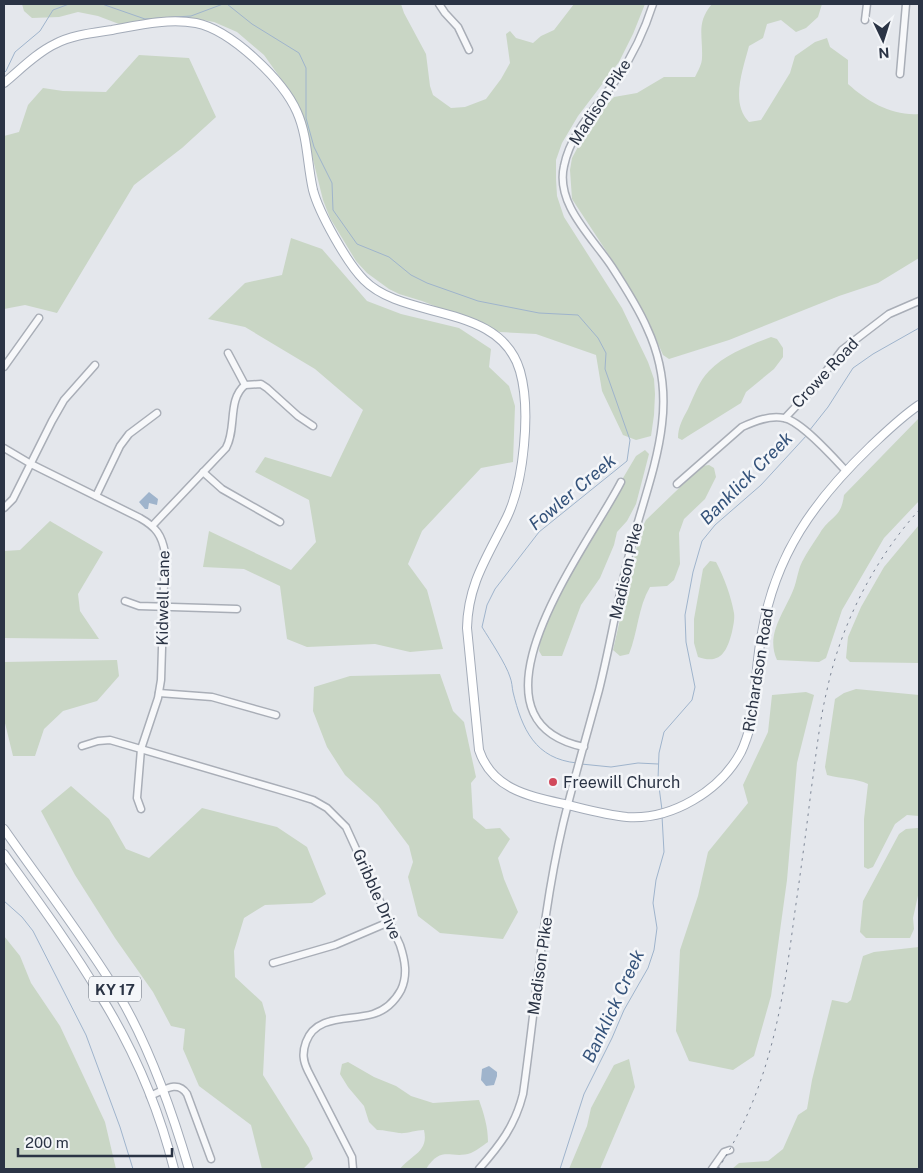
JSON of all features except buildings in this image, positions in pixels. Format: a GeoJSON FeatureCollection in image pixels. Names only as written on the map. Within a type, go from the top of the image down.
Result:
{"type":"FeatureCollection","features":[{"type":"Feature","properties":{"kind":"main road","name":"Richardson Road"},"geometry":{"type":"LineString","coordinates":[[4,83],[48,47],[73,37],[170,21],[193,22],[214,29],[243,49],[260,64],[289,97],[298,114],[304,134],[313,190],[317,203],[347,258],[365,282],[378,291],[400,301],[446,313],[474,324],[495,336],[507,346],[516,362],[522,379],[524,443],[521,468],[513,502],[471,592],[467,610],[467,628],[477,743],[485,764],[500,782],[519,792],[593,812],[627,817],[651,816],[680,807],[700,796],[720,780],[741,752],[752,720],[761,634],[770,597],[784,560],[814,508],[846,470],[900,419],[919,405]]}},
{"type":"Feature","properties":{"kind":"main road","name":"KY 17"},"geometry":{"type":"LineString","coordinates":[[4,829],[100,965],[121,999],[146,1050],[174,1118],[189,1169]]}},
{"type":"Feature","properties":{"kind":"main road","name":"KY 17"},"geometry":{"type":"LineString","coordinates":[[4,854],[101,995],[132,1054],[150,1096],[174,1169]]}},
{"type":"Feature","properties":{"kind":"street"},"geometry":{"type":"LineString","coordinates":[[439,4],[458,26],[469,50]]}},
{"type":"Feature","properties":{"kind":"street","name":"Madison Pike"},"geometry":{"type":"LineString","coordinates":[[479,1169],[508,1133],[519,1109],[523,1094],[555,862],[568,805],[599,690],[628,558],[659,442],[664,395],[659,360],[647,327],[614,270],[571,208],[564,185],[564,167],[568,152],[577,134],[632,54],[653,4]]}},
{"type":"Feature","properties":{"kind":"street"},"geometry":{"type":"LineString","coordinates":[[865,20],[867,4]]}},
{"type":"Feature","properties":{"kind":"street"},"geometry":{"type":"LineString","coordinates":[[900,74],[906,4]]}},
{"type":"Feature","properties":{"kind":"street","name":"Crowe Road"},"geometry":{"type":"LineString","coordinates":[[785,418],[815,386],[842,350],[889,314],[919,301]]}},
{"type":"Feature","properties":{"kind":"street"},"geometry":{"type":"LineString","coordinates":[[4,367],[38,318]]}},
{"type":"Feature","properties":{"kind":"street"},"geometry":{"type":"LineString","coordinates":[[228,352],[245,385]]}},
{"type":"Feature","properties":{"kind":"street"},"geometry":{"type":"LineString","coordinates":[[4,508],[13,499],[52,420],[64,400],[95,365]]}},
{"type":"Feature","properties":{"kind":"street"},"geometry":{"type":"LineString","coordinates":[[4,448],[31,464],[153,525],[229,443],[236,395],[245,385],[261,384],[298,416],[313,426]]}},
{"type":"Feature","properties":{"kind":"street"},"geometry":{"type":"LineString","coordinates":[[96,496],[120,446],[129,434],[156,413]]}},
{"type":"Feature","properties":{"kind":"street"},"geometry":{"type":"LineString","coordinates":[[677,484],[742,427],[773,417],[785,418],[797,424],[846,470]]}},
{"type":"Feature","properties":{"kind":"street"},"geometry":{"type":"LineString","coordinates":[[203,472],[222,488],[280,522]]}},
{"type":"Feature","properties":{"kind":"street"},"geometry":{"type":"LineString","coordinates":[[584,747],[560,740],[535,715],[530,705],[528,694],[528,672],[531,656],[553,601],[621,482]]}},
{"type":"Feature","properties":{"kind":"street","name":"Kidwell Lane"},"geometry":{"type":"LineString","coordinates":[[141,809],[137,798],[141,749],[159,693],[161,680],[165,553],[162,539],[153,525]]}},
{"type":"Feature","properties":{"kind":"street"},"geometry":{"type":"LineString","coordinates":[[125,601],[139,606],[238,609]]}},
{"type":"Feature","properties":{"kind":"street"},"geometry":{"type":"LineString","coordinates":[[159,693],[212,697],[276,715]]}},
{"type":"Feature","properties":{"kind":"street","name":"Gribble Drive"},"geometry":{"type":"LineString","coordinates":[[82,746],[105,740],[141,749],[313,800],[328,808],[342,822],[350,835],[404,956],[405,967],[404,979],[397,996],[386,1008],[372,1014],[327,1022],[320,1025],[307,1039],[303,1055],[308,1071],[352,1157],[353,1169]]}},
{"type":"Feature","properties":{"kind":"street"},"geometry":{"type":"LineString","coordinates":[[273,963],[335,944],[389,922]]}},
{"type":"Feature","properties":{"kind":"street"},"geometry":{"type":"LineString","coordinates":[[150,1096],[175,1086],[183,1088],[187,1094],[211,1159]]}},
{"type":"Feature","properties":{"kind":"street"},"geometry":{"type":"LineString","coordinates":[[712,1169],[724,1152],[730,1150]]}},
{"type":"Feature","properties":{"kind":"green space"},"geometry":{"type":"Polygon","coordinates":[[[22,4],[401,4],[426,54],[433,95],[451,108],[465,107],[486,99],[510,63],[506,34],[510,31],[516,38],[533,43],[541,36],[554,30],[574,4],[645,4],[619,62],[578,116],[562,143],[556,160],[556,179],[557,196],[564,217],[622,308],[648,362],[654,379],[655,394],[651,436],[636,440],[623,435],[602,391],[596,355],[536,334],[500,332],[422,301],[399,294],[367,273],[356,261],[330,218],[323,200],[301,111],[294,97],[264,55],[237,32],[214,22],[191,18],[119,24],[98,16],[78,12],[59,17],[32,18],[24,11],[22,4]]]}},
{"type":"Feature","properties":{"kind":"green space"},"geometry":{"type":"Polygon","coordinates":[[[712,4],[822,4],[818,17],[806,28],[796,32],[781,20],[767,24],[763,38],[749,46],[741,75],[739,96],[743,114],[749,122],[761,120],[790,73],[795,56],[815,42],[827,38],[830,47],[848,60],[848,84],[856,91],[872,102],[890,110],[899,113],[919,114],[919,258],[878,283],[839,296],[729,340],[669,359],[663,355],[647,318],[620,272],[572,199],[570,170],[572,158],[587,130],[614,97],[637,93],[664,77],[695,77],[702,60],[702,23],[712,4]]]}},
{"type":"Feature","properties":{"kind":"green space"},"geometry":{"type":"Polygon","coordinates":[[[139,55],[189,58],[216,117],[182,148],[134,185],[57,313],[25,305],[4,309],[4,136],[19,132],[28,105],[43,88],[63,91],[106,92],[139,55]]]}},
{"type":"Feature","properties":{"kind":"green space"},"geometry":{"type":"Polygon","coordinates":[[[291,238],[322,249],[367,301],[401,314],[459,328],[491,349],[489,367],[509,386],[515,406],[513,462],[481,468],[422,531],[408,564],[427,590],[443,649],[410,652],[375,644],[307,647],[287,639],[280,586],[244,569],[203,567],[209,531],[291,570],[316,542],[309,500],[255,472],[265,457],[331,477],[363,410],[315,369],[245,327],[208,319],[245,283],[282,275],[291,238]]]}},
{"type":"Feature","properties":{"kind":"green space"},"geometry":{"type":"Polygon","coordinates":[[[771,337],[777,339],[783,348],[783,357],[774,369],[746,392],[741,403],[682,440],[678,438],[683,419],[705,375],[715,365],[730,355],[771,337]]]}},
{"type":"Feature","properties":{"kind":"green space"},"geometry":{"type":"Polygon","coordinates":[[[919,418],[919,501],[884,538],[842,610],[826,658],[819,662],[777,660],[773,641],[775,632],[806,555],[824,527],[841,509],[844,495],[919,418]]]}},
{"type":"Feature","properties":{"kind":"green space"},"geometry":{"type":"Polygon","coordinates":[[[645,450],[649,454],[636,504],[627,521],[617,532],[614,545],[600,578],[581,605],[562,656],[542,656],[539,651],[542,627],[580,551],[636,456],[645,450]]]}},
{"type":"Feature","properties":{"kind":"green space"},"geometry":{"type":"Polygon","coordinates":[[[709,465],[714,468],[716,477],[705,499],[684,519],[679,533],[680,564],[674,580],[667,586],[650,587],[643,603],[629,654],[620,656],[613,650],[640,532],[646,520],[702,466],[709,465]]]}},
{"type":"Feature","properties":{"kind":"green space"},"geometry":{"type":"Polygon","coordinates":[[[50,521],[103,552],[78,594],[80,611],[99,639],[4,638],[4,551],[20,550],[50,521]]]}},
{"type":"Feature","properties":{"kind":"green space"},"geometry":{"type":"Polygon","coordinates":[[[919,525],[919,663],[850,662],[846,658],[848,637],[861,607],[884,567],[919,525]]]}},
{"type":"Feature","properties":{"kind":"green space"},"geometry":{"type":"Polygon","coordinates":[[[710,561],[716,562],[722,574],[733,607],[734,623],[728,645],[722,655],[718,658],[706,659],[698,657],[694,643],[694,619],[703,569],[710,561]]]}},
{"type":"Feature","properties":{"kind":"green space"},"geometry":{"type":"Polygon","coordinates":[[[117,660],[119,676],[97,701],[63,711],[44,729],[35,756],[13,756],[4,719],[4,662],[117,660]]]}},
{"type":"Feature","properties":{"kind":"green space"},"geometry":{"type":"Polygon","coordinates":[[[440,674],[453,711],[464,722],[476,777],[471,783],[473,818],[486,829],[500,828],[510,839],[498,858],[504,879],[518,912],[503,939],[440,933],[418,916],[408,877],[413,862],[409,846],[378,805],[345,775],[327,747],[313,711],[314,687],[350,676],[440,674]]]}},
{"type":"Feature","properties":{"kind":"green space"},"geometry":{"type":"Polygon","coordinates":[[[856,689],[919,695],[919,816],[907,815],[895,824],[873,867],[868,869],[864,867],[864,819],[868,784],[827,775],[825,767],[835,699],[844,693],[856,689]]]}},
{"type":"Feature","properties":{"kind":"green space"},"geometry":{"type":"Polygon","coordinates":[[[806,692],[814,695],[797,763],[787,880],[771,996],[754,1056],[733,1070],[689,1061],[676,1031],[680,950],[698,896],[708,852],[748,803],[743,785],[768,732],[772,695],[806,692]]]}},
{"type":"Feature","properties":{"kind":"green space"},"geometry":{"type":"Polygon","coordinates":[[[71,786],[109,819],[126,849],[149,858],[202,808],[277,827],[307,847],[326,894],[312,903],[265,905],[244,918],[234,951],[235,977],[262,1002],[266,1016],[263,1075],[309,1148],[313,1159],[303,1169],[262,1169],[251,1125],[199,1086],[183,1049],[185,1029],[171,1026],[153,992],[115,938],[75,875],[41,811],[71,786]]]}},
{"type":"Feature","properties":{"kind":"green space"},"geometry":{"type":"Polygon","coordinates":[[[919,828],[919,891],[913,918],[914,929],[910,938],[866,938],[860,932],[863,901],[899,834],[906,829],[919,828]]]}},
{"type":"Feature","properties":{"kind":"green space"},"geometry":{"type":"Polygon","coordinates":[[[4,936],[20,956],[31,983],[60,1026],[105,1122],[116,1169],[4,1169],[4,936]]]}},
{"type":"Feature","properties":{"kind":"green space"},"geometry":{"type":"Polygon","coordinates":[[[919,947],[919,1169],[732,1169],[739,1163],[768,1161],[783,1149],[798,1115],[807,1109],[812,1080],[832,1000],[847,1003],[851,1000],[863,956],[874,952],[919,947]]]}},
{"type":"Feature","properties":{"kind":"green space"},"geometry":{"type":"Polygon","coordinates":[[[629,1059],[635,1087],[600,1169],[569,1169],[587,1126],[591,1108],[614,1065],[629,1059]]]}},
{"type":"Feature","properties":{"kind":"green space"},"geometry":{"type":"Polygon","coordinates":[[[348,1062],[374,1077],[396,1086],[411,1096],[433,1103],[479,1100],[488,1142],[471,1153],[464,1155],[447,1154],[437,1157],[426,1169],[400,1169],[422,1148],[425,1137],[424,1130],[402,1133],[377,1130],[369,1122],[364,1106],[340,1074],[342,1064],[348,1062]]]}},
{"type":"Feature","properties":{"kind":"water"},"geometry":{"type":"Polygon","coordinates":[[[149,492],[158,499],[157,505],[149,503],[148,509],[145,509],[139,502],[149,492]]]}},
{"type":"Feature","properties":{"kind":"water"},"geometry":{"type":"Polygon","coordinates":[[[489,1066],[497,1072],[497,1076],[494,1085],[486,1086],[481,1080],[482,1069],[489,1066]]]}},
{"type":"Feature","properties":{"kind":"waterway","name":"Fowler Creek"},"geometry":{"type":"LineString","coordinates":[[4,73],[15,52],[40,31],[53,10],[69,4]]}},
{"type":"Feature","properties":{"kind":"waterway","name":"Fowler Creek"},"geometry":{"type":"LineString","coordinates":[[102,4],[145,19],[191,16],[223,4]]}},
{"type":"Feature","properties":{"kind":"waterway","name":"Fowler Creek"},"geometry":{"type":"LineString","coordinates":[[227,4],[252,24],[299,53],[306,68],[306,118],[314,147],[332,183],[333,210],[357,244],[389,257],[411,275],[427,283],[478,301],[539,313],[578,315],[598,338],[606,353],[605,369],[630,440],[627,461],[539,532],[495,589],[487,605],[482,627],[508,672],[526,730],[541,749],[563,760],[577,763]]}},
{"type":"Feature","properties":{"kind":"waterway","name":"Banklick Creek"},"geometry":{"type":"LineString","coordinates":[[809,431],[828,407],[853,368],[873,354],[919,328]]}},
{"type":"Feature","properties":{"kind":"waterway","name":"Banklick Creek"},"geometry":{"type":"LineString","coordinates":[[662,810],[658,779],[659,753],[664,732],[692,700],[695,687],[686,642],[685,615],[693,572],[702,541],[715,525],[761,485],[807,435]]}},
{"type":"Feature","properties":{"kind":"waterway","name":"Fowler Creek"},"geometry":{"type":"LineString","coordinates":[[581,764],[611,767],[638,763],[658,764]]}},
{"type":"Feature","properties":{"kind":"waterway","name":"Banklick Creek"},"geometry":{"type":"LineString","coordinates":[[560,1169],[584,1094],[624,1010],[648,968],[654,950],[657,928],[653,903],[656,880],[664,852],[662,816]]}},
{"type":"Feature","properties":{"kind":"waterway"},"geometry":{"type":"LineString","coordinates":[[4,901],[22,917],[33,931],[86,1035],[120,1127],[133,1169]]}},
{"type":"Feature","properties":{"kind":"railway"},"geometry":{"type":"LineString","coordinates":[[718,1169],[750,1109],[771,1048],[784,985],[824,702],[833,665],[850,617],[861,594],[888,550],[919,510]]}},
{"type":"Feature","properties":{"kind":"place","name":"Freewill Church"},"geometry":{"type":"Point","coordinates":[553,782]}}]}
